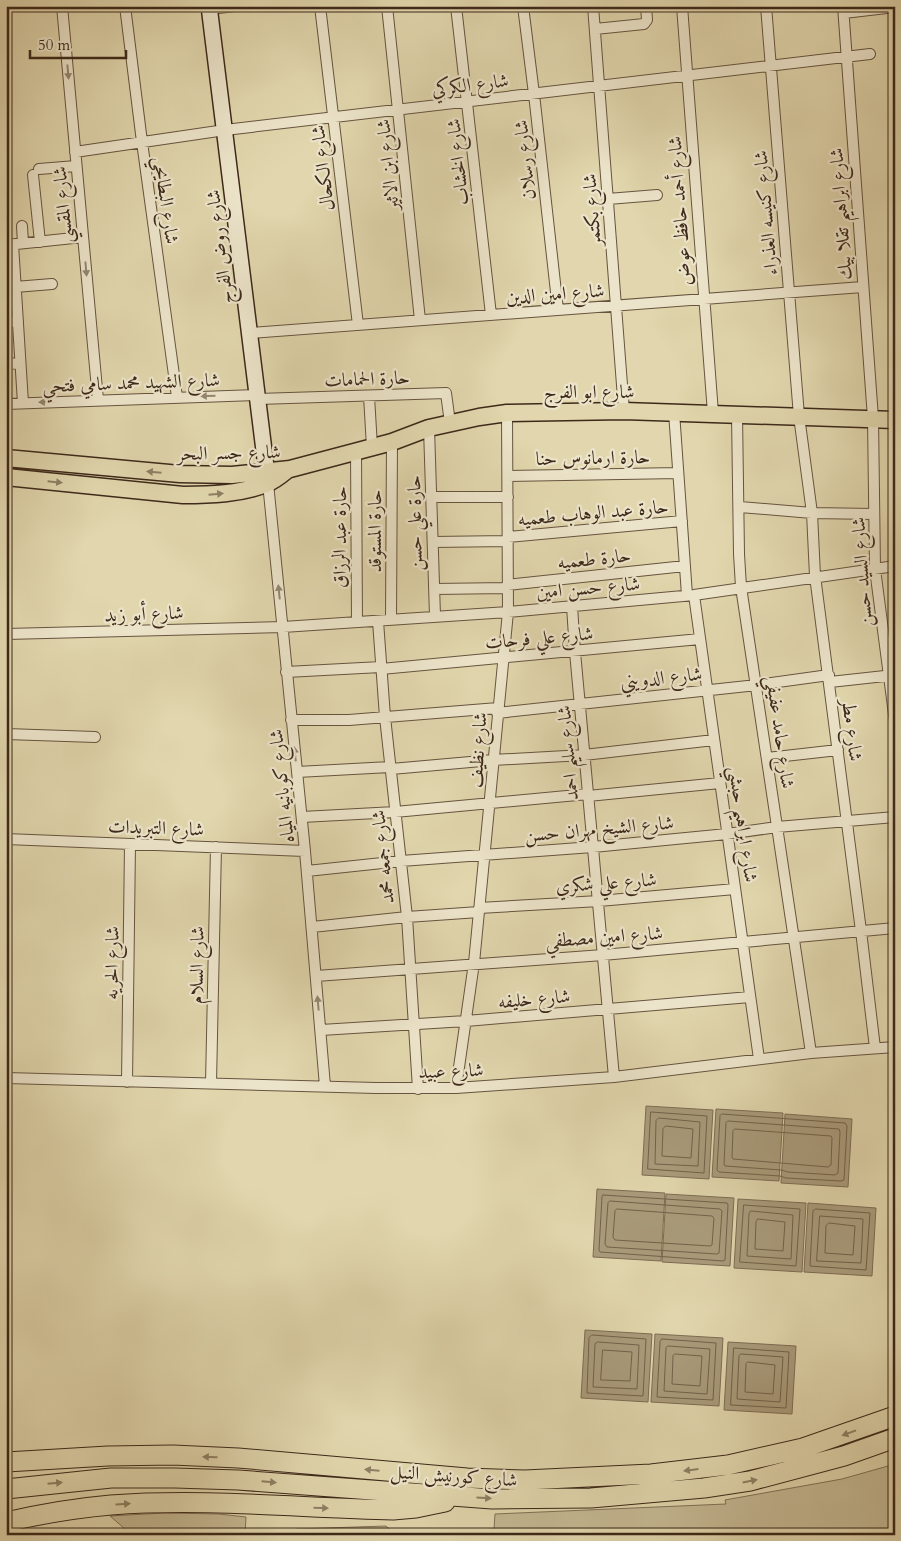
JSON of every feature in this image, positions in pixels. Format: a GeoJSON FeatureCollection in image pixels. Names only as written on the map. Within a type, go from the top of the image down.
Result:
{"type":"FeatureCollection","features":[{"type":"Feature","properties":{"kind":"highway","name":"شارع كورنيش النيل"},"geometry":{"type":"LineString","coordinates":[[6,1462],[108,1456],[192,1456],[238,1458],[467,1478],[525,1480],[652,1474],[728,1465],[802,1448],[893,1415]]}},
{"type":"Feature","properties":{"kind":"highway","name":"شارع كورنيش النيل"},"geometry":{"type":"LineString","coordinates":[[6,1489],[112,1478],[174,1478],[238,1480],[492,1499],[591,1498],[704,1488],[750,1481],[844,1456],[895,1438]]}},
{"type":"Feature","properties":{"kind":"highway"},"geometry":{"type":"LineString","coordinates":[[6,1522],[76,1509],[110,1505],[181,1503],[393,1510],[431,1505],[460,1497]]}},
{"type":"Feature","properties":{"kind":"highway"},"geometry":{"type":"LineString","coordinates":[[6,1509],[35,1506],[76,1509]]}},
{"type":"Feature","properties":{"kind":"main road","name":"شارع ابو الفرج"},"geometry":{"type":"LineString","coordinates":[[290,469],[392,442],[429,428],[479,416],[507,413],[624,410],[895,420]]}},
{"type":"Feature","properties":{"kind":"main road","name":"شارع جسر البحر"},"geometry":{"type":"LineString","coordinates":[[6,458],[180,474],[267,477]]}},
{"type":"Feature","properties":{"kind":"main road","name":"شارع جسر البحر"},"geometry":{"type":"LineString","coordinates":[[6,476],[183,495],[200,495],[234,492],[290,469]]}},
{"type":"Feature","properties":{"kind":"street","name":"شارع المقسي"},"geometry":{"type":"LineString","coordinates":[[62,6],[98,400]]}},
{"type":"Feature","properties":{"kind":"street","name":"شارع البطايحي"},"geometry":{"type":"LineString","coordinates":[[125,6],[177,398]]}},
{"type":"Feature","properties":{"kind":"street"},"geometry":{"type":"LineString","coordinates":[[209,8],[235,6]]}},
{"type":"Feature","properties":{"kind":"street","name":"شارع الكحال"},"geometry":{"type":"LineString","coordinates":[[320,6],[358,325]]}},
{"type":"Feature","properties":{"kind":"street","name":"شارع ابن الاثير"},"geometry":{"type":"LineString","coordinates":[[387,6],[420,320]]}},
{"type":"Feature","properties":{"kind":"street","name":"شارع الخشاب"},"geometry":{"type":"LineString","coordinates":[[456,6],[491,315]]}},
{"type":"Feature","properties":{"kind":"street","name":"شارع رسلان"},"geometry":{"type":"LineString","coordinates":[[522,6],[534,94],[558,310]]}},
{"type":"Feature","properties":{"kind":"street","name":"شارع بكتمر"},"geometry":{"type":"LineString","coordinates":[[593,6],[624,410]]}},
{"type":"Feature","properties":{"kind":"street"},"geometry":{"type":"LineString","coordinates":[[595,29],[644,24],[647,20],[646,6]]}},
{"type":"Feature","properties":{"kind":"street","name":"شارع أحمد حافظ عوض"},"geometry":{"type":"LineString","coordinates":[[682,6],[713,413]]}},
{"type":"Feature","properties":{"kind":"street","name":"شارع كنيسه العذراء"},"geometry":{"type":"LineString","coordinates":[[766,6],[799,416]]}},
{"type":"Feature","properties":{"kind":"street"},"geometry":{"type":"LineString","coordinates":[[844,10],[895,7]]}},
{"type":"Feature","properties":{"kind":"street","name":"شارع روض الفرج"},"geometry":{"type":"LineString","coordinates":[[209,8],[267,477]]}},
{"type":"Feature","properties":{"kind":"street","name":"شارع ابراهيم تقلا بيك"},"geometry":{"type":"LineString","coordinates":[[844,10],[873,418]]}},
{"type":"Feature","properties":{"kind":"street","name":"شارع الكركي"},"geometry":{"type":"LineString","coordinates":[[75,152],[225,130],[870,54]]}},
{"type":"Feature","properties":{"kind":"street"},"geometry":{"type":"LineString","coordinates":[[40,242],[36,172],[76,166]]}},
{"type":"Feature","properties":{"kind":"street"},"geometry":{"type":"LineString","coordinates":[[608,198],[657,195]]}},
{"type":"Feature","properties":{"kind":"street"},"geometry":{"type":"LineString","coordinates":[[22,226],[14,244],[23,403]]}},
{"type":"Feature","properties":{"kind":"street"},"geometry":{"type":"LineString","coordinates":[[14,244],[83,237]]}},
{"type":"Feature","properties":{"kind":"street"},"geometry":{"type":"LineString","coordinates":[[16,287],[52,284]]}},
{"type":"Feature","properties":{"kind":"street","name":"شارع امين الدين"},"geometry":{"type":"LineString","coordinates":[[250,333],[863,287]]}},
{"type":"Feature","properties":{"kind":"street"},"geometry":{"type":"LineString","coordinates":[[6,322],[18,321]]}},
{"type":"Feature","properties":{"kind":"street"},"geometry":{"type":"LineString","coordinates":[[6,364],[20,363]]}},
{"type":"Feature","properties":{"kind":"street","name":"حارة الحمامات"},"geometry":{"type":"LineString","coordinates":[[257,397],[446,393],[450,423]]}},
{"type":"Feature","properties":{"kind":"street"},"geometry":{"type":"LineString","coordinates":[[369,396],[372,447]]}},
{"type":"Feature","properties":{"kind":"street","name":"شارع الشهيد محمد سامي فتحي"},"geometry":{"type":"LineString","coordinates":[[6,404],[257,397]]}},
{"type":"Feature","properties":{"kind":"street","name":"شارع ابراهيم حبشي"},"geometry":{"type":"LineString","coordinates":[[674,412],[685,566],[700,639],[759,1059]]}},
{"type":"Feature","properties":{"kind":"street","name":"شارع نظيف"},"geometry":{"type":"LineString","coordinates":[[456,1088],[474,963],[502,658],[508,612],[507,413]]}},
{"type":"Feature","properties":{"kind":"street","name":"شارع حامد عفيفي"},"geometry":{"type":"LineString","coordinates":[[737,414],[741,587],[757,686],[792,938],[811,1053]]}},
{"type":"Feature","properties":{"kind":"street","name":"شارع مطر"},"geometry":{"type":"LineString","coordinates":[[799,416],[812,513],[815,576],[862,931],[875,1048]]}},
{"type":"Feature","properties":{"kind":"street","name":"شارع السيد حسن"},"geometry":{"type":"LineString","coordinates":[[873,418],[875,569],[892,675],[895,722]]}},
{"type":"Feature","properties":{"kind":"street","name":"حارة علي حسن"},"geometry":{"type":"LineString","coordinates":[[429,428],[435,616]]}},
{"type":"Feature","properties":{"kind":"street","name":"حارة المستوقد"},"geometry":{"type":"LineString","coordinates":[[391,620],[392,442]]}},
{"type":"Feature","properties":{"kind":"street","name":"حارة عبد الرزاق"},"geometry":{"type":"LineString","coordinates":[[356,451],[357,622]]}},
{"type":"Feature","properties":{"kind":"street","name":"حارة ارمانوس حنا"},"geometry":{"type":"LineString","coordinates":[[508,476],[678,474]]}},
{"type":"Feature","properties":{"kind":"street","name":"شارع كوبانيه المياه"},"geometry":{"type":"LineString","coordinates":[[267,477],[302,817],[325,1086]]}},
{"type":"Feature","properties":{"kind":"street"},"geometry":{"type":"LineString","coordinates":[[432,497],[508,497]]}},
{"type":"Feature","properties":{"kind":"street"},"geometry":{"type":"LineString","coordinates":[[740,507],[812,513],[874,514]]}},
{"type":"Feature","properties":{"kind":"street","name":"حارة عبد الوهاب طعميه"},"geometry":{"type":"LineString","coordinates":[[433,542],[508,539],[682,521]]}},
{"type":"Feature","properties":{"kind":"street","name":"حارة طعميه"},"geometry":{"type":"LineString","coordinates":[[434,589],[507,587],[685,566]]}},
{"type":"Feature","properties":{"kind":"street","name":"شارع حسن امين"},"geometry":{"type":"LineString","coordinates":[[283,627],[508,612],[690,595],[895,566]]}},
{"type":"Feature","properties":{"kind":"street","name":"شارع سليم احمد"},"geometry":{"type":"LineString","coordinates":[[572,606],[614,1077]]}},
{"type":"Feature","properties":{"kind":"street","name":"شارع جمعه محمد"},"geometry":{"type":"LineString","coordinates":[[378,621],[385,717],[407,917],[418,1089]]}},
{"type":"Feature","properties":{"kind":"street","name":"شارع أبو زيد"},"geometry":{"type":"LineString","coordinates":[[6,634],[283,627]]}},
{"type":"Feature","properties":{"kind":"street","name":"شارع علي فرحات"},"geometry":{"type":"LineString","coordinates":[[286,672],[381,668],[575,652],[700,639]]}},
{"type":"Feature","properties":{"kind":"street","name":"شارع الدويني"},"geometry":{"type":"LineString","coordinates":[[291,720],[349,720],[581,704],[707,690],[892,675]]}},
{"type":"Feature","properties":{"kind":"street"},"geometry":{"type":"LineString","coordinates":[[6,734],[95,738]]}},
{"type":"Feature","properties":{"kind":"street"},"geometry":{"type":"LineString","coordinates":[[297,772],[390,768],[584,755],[714,740]]}},
{"type":"Feature","properties":{"kind":"street"},"geometry":{"type":"LineString","coordinates":[[767,758],[838,750]]}},
{"type":"Feature","properties":{"kind":"street"},"geometry":{"type":"LineString","coordinates":[[302,817],[395,812],[490,802],[720,783]]}},
{"type":"Feature","properties":{"kind":"street","name":"شارع الشيخ مهران حسن"},"geometry":{"type":"LineString","coordinates":[[307,871],[402,860],[593,847],[727,834],[777,827],[895,817]]}},
{"type":"Feature","properties":{"kind":"street","name":"شارع التبريدات"},"geometry":{"type":"LineString","coordinates":[[6,839],[305,850]]}},
{"type":"Feature","properties":{"kind":"street","name":"شارع الحريه"},"geometry":{"type":"LineString","coordinates":[[127,1082],[130,844]]}},
{"type":"Feature","properties":{"kind":"street","name":"شارع السلام"},"geometry":{"type":"LineString","coordinates":[[211,1083],[216,847]]}},
{"type":"Feature","properties":{"kind":"street","name":"شارع علي شكري"},"geometry":{"type":"LineString","coordinates":[[312,927],[479,910],[599,902],[735,889]]}},
{"type":"Feature","properties":{"kind":"street","name":"شارع امين مصطفي"},"geometry":{"type":"LineString","coordinates":[[316,976],[603,955],[895,928]]}},
{"type":"Feature","properties":{"kind":"street","name":"شارع خليفه"},"geometry":{"type":"LineString","coordinates":[[321,1030],[466,1021],[750,997]]}},
{"type":"Feature","properties":{"kind":"street","name":"شارع عبيد"},"geometry":{"type":"LineString","coordinates":[[6,1078],[418,1089],[456,1088],[614,1077],[811,1053],[895,1047]]}},
{"type":"Feature","properties":{"kind":"shaded area"},"geometry":{"type":"Polygon","coordinates":[[[895,1464],[895,1535],[418,1535],[494,1529],[495,1514],[726,1504],[725,1500],[842,1479],[895,1464]]]}},
{"type":"Feature","properties":{"kind":"shaded area"},"geometry":{"type":"Polygon","coordinates":[[[164,1513],[219,1514],[246,1517],[245,1535],[132,1535],[110,1516],[164,1513]]]}},
{"type":"Feature","properties":{"kind":"shaded area"},"geometry":{"type":"Polygon","coordinates":[[[386,1526],[396,1535],[296,1535],[296,1529],[386,1526]]]}},
{"type":"Feature","properties":{"kind":"water"},"geometry":{"type":"Polygon","coordinates":[[[646,1106],[713,1110],[709,1179],[642,1175],[646,1106]]]}},
{"type":"Feature","properties":{"kind":"water"},"geometry":{"type":"Polygon","coordinates":[[[716,1109],[783,1113],[779,1181],[712,1177],[716,1109]]]}},
{"type":"Feature","properties":{"kind":"water"},"geometry":{"type":"Polygon","coordinates":[[[785,1114],[852,1119],[848,1187],[781,1183],[785,1114]]]}},
{"type":"Feature","properties":{"kind":"water"},"geometry":{"type":"Polygon","coordinates":[[[597,1189],[665,1193],[661,1261],[593,1257],[597,1189]]]}},
{"type":"Feature","properties":{"kind":"water"},"geometry":{"type":"Polygon","coordinates":[[[666,1194],[734,1198],[730,1266],[662,1262],[666,1194]]]}},
{"type":"Feature","properties":{"kind":"water"},"geometry":{"type":"Polygon","coordinates":[[[738,1199],[806,1203],[802,1272],[734,1268],[738,1199]]]}},
{"type":"Feature","properties":{"kind":"water"},"geometry":{"type":"Polygon","coordinates":[[[808,1203],[876,1208],[872,1276],[804,1272],[808,1203]]]}},
{"type":"Feature","properties":{"kind":"water"},"geometry":{"type":"Polygon","coordinates":[[[585,1330],[652,1334],[648,1402],[581,1398],[585,1330]]]}},
{"type":"Feature","properties":{"kind":"water"},"geometry":{"type":"Polygon","coordinates":[[[655,1334],[723,1338],[719,1406],[651,1402],[655,1334]]]}},
{"type":"Feature","properties":{"kind":"water"},"geometry":{"type":"Polygon","coordinates":[[[728,1342],[796,1346],[792,1414],[724,1410],[728,1342]]]}}]}
